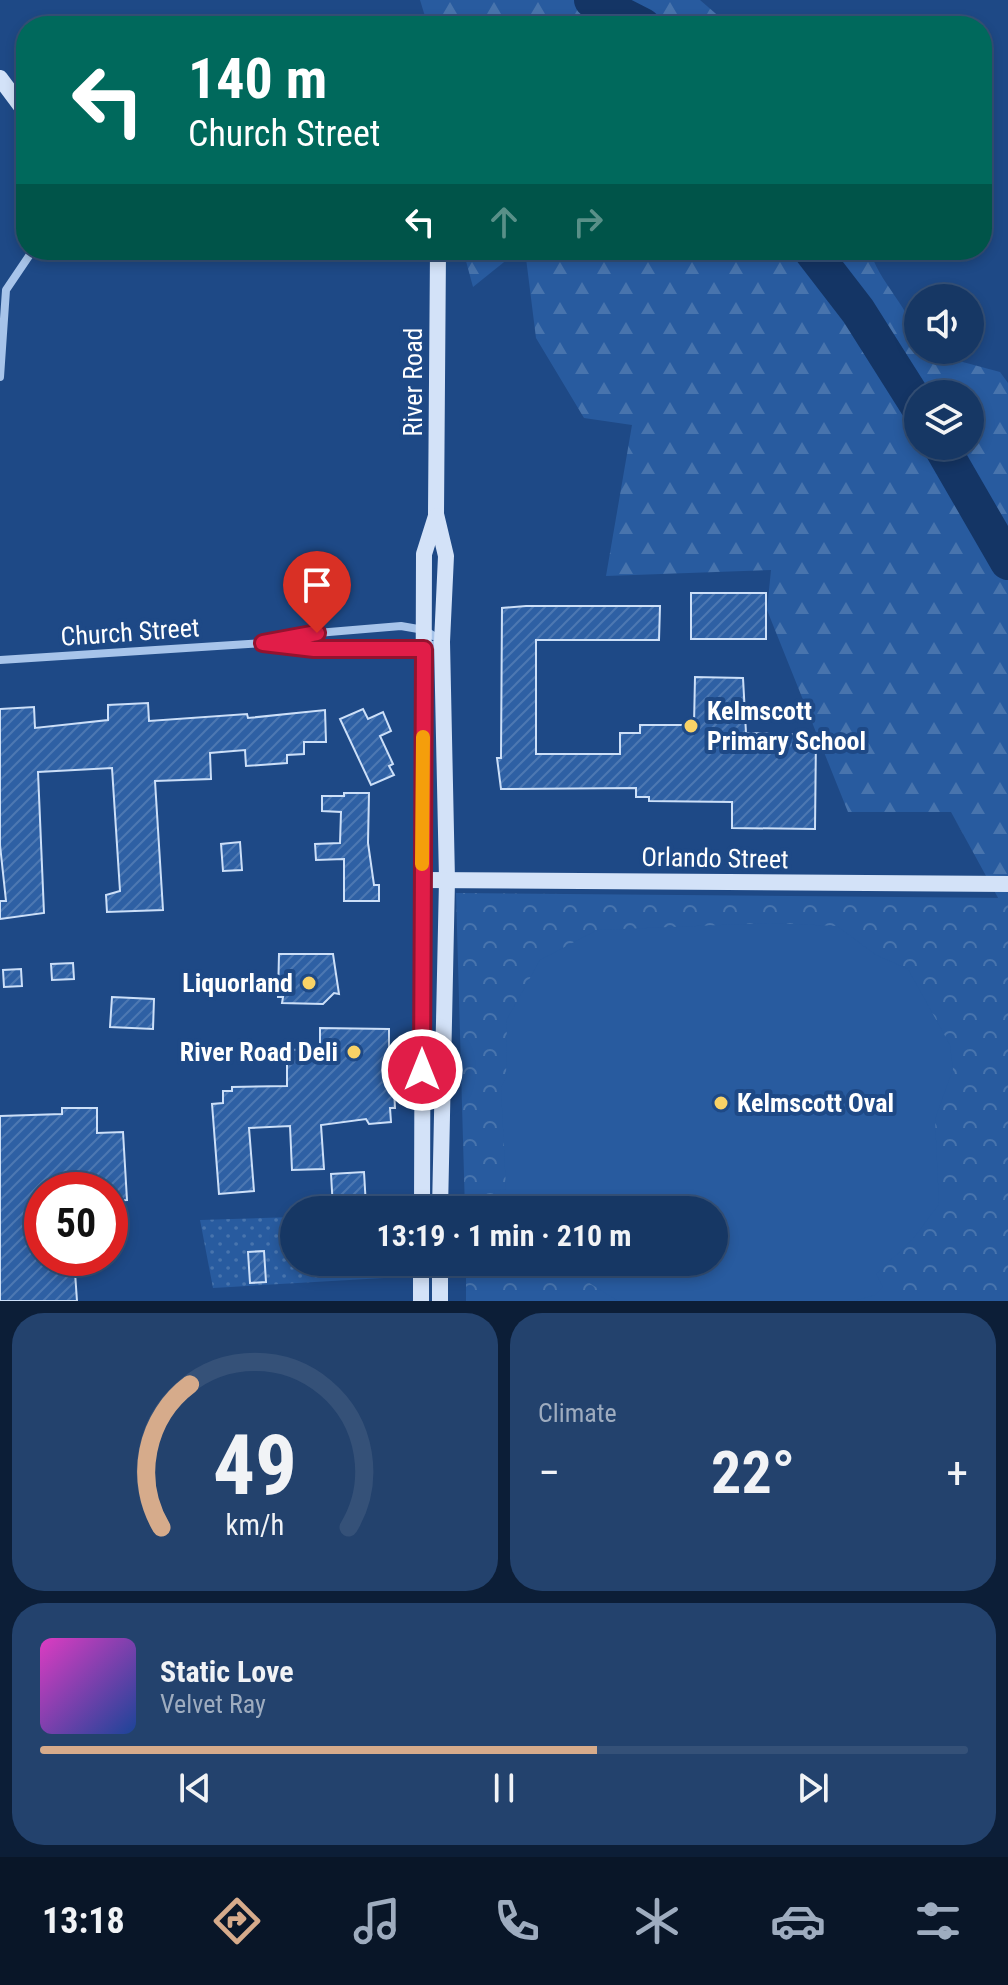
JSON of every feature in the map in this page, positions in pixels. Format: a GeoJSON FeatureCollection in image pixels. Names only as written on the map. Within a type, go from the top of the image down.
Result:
{"type":"FeatureCollection","features":[{"type":"Feature","properties":{"kind":"main road"},"geometry":{"type":"LineString","coordinates":[[0,78],[16,100]]}},
{"type":"Feature","properties":{"kind":"main road","name":"River Road"},"geometry":{"type":"LineString","coordinates":[[438,260],[436,514],[446,556],[442,642],[447,880],[440,1196]]}},
{"type":"Feature","properties":{"kind":"main road","name":"River Road"},"geometry":{"type":"LineString","coordinates":[[422,1196],[424,554],[436,514]]}},
{"type":"Feature","properties":{"kind":"main road","name":"Orlando Street"},"geometry":{"type":"LineString","coordinates":[[422,880],[1008,884]]}},
{"type":"Feature","properties":{"kind":"main road"},"geometry":{"type":"LineString","coordinates":[[421,1276],[421,1301]]}},
{"type":"Feature","properties":{"kind":"main road"},"geometry":{"type":"LineString","coordinates":[[440,1276],[440,1301]]}},
{"type":"Feature","properties":{"kind":"street"},"geometry":{"type":"LineString","coordinates":[[0,377],[6,290],[26,260]]}},
{"type":"Feature","properties":{"kind":"street","name":"Church Street"},"geometry":{"type":"LineString","coordinates":[[0,660],[263,643],[317,633],[401,626],[424,630],[442,642]]}},
{"type":"Feature","properties":{"kind":"street","name":"Church Street"},"geometry":{"type":"LineString","coordinates":[[263,643],[314,649],[424,649],[442,642]]}},
{"type":"Feature","properties":{"kind":"green space"},"geometry":{"type":"Polygon","coordinates":[[[420,0],[700,0],[718,16],[425,16],[420,0]]]}},
{"type":"Feature","properties":{"kind":"green space"},"geometry":{"type":"Polygon","coordinates":[[[466,260],[507,260],[473,287],[466,260]]]}},
{"type":"Feature","properties":{"kind":"green space"},"geometry":{"type":"Polygon","coordinates":[[[526,260],[874,260],[904,310],[904,364],[970,364],[1000,372],[1008,383],[1008,916],[951,812],[848,812],[767,610],[771,570],[606,576],[632,425],[584,418],[536,338],[526,260]]]}},
{"type":"Feature","properties":{"kind":"green space","name":"Kelmscott Oval"},"geometry":{"type":"Polygon","coordinates":[[[456,893],[1008,898],[1008,1301],[466,1301],[466,1276],[728,1276],[728,1196],[465,1196],[456,893]]]}},
{"type":"Feature","properties":{"kind":"green space","name":"Kelmscott Oval"},"geometry":{"type":"Polygon","coordinates":[[[770,923],[837,926],[876,955],[908,969],[950,1045],[953,1069],[935,1119],[939,1204],[913,1239],[876,1274],[883,1287],[875,1295],[854,1301],[618,1301],[578,1276],[728,1276],[728,1196],[494,1196],[494,1191],[506,1189],[501,1088],[506,1078],[507,1019],[540,960],[597,930],[770,923]]]}},
{"type":"Feature","properties":{"kind":"green space"},"geometry":{"type":"Polygon","coordinates":[[[280,1217],[280,1276],[401,1277],[213,1288],[200,1220],[280,1217]]]}},
{"type":"Feature","properties":{"kind":"building"},"geometry":{"type":"Polygon","coordinates":[[[691,593],[766,593],[766,639],[691,639],[691,593]]]}},
{"type":"Feature","properties":{"kind":"building"},"geometry":{"type":"Polygon","coordinates":[[[660,606],[659,640],[536,640],[536,754],[620,754],[620,733],[640,733],[640,725],[694,725],[695,677],[743,678],[746,733],[816,735],[815,829],[732,828],[732,802],[649,801],[649,797],[636,797],[636,788],[501,789],[497,758],[501,758],[502,608],[660,606]]]}},
{"type":"Feature","properties":{"kind":"building"},"geometry":{"type":"Polygon","coordinates":[[[148,703],[149,721],[247,714],[248,718],[325,710],[326,742],[304,742],[304,754],[287,755],[287,763],[246,766],[245,750],[210,753],[211,779],[155,781],[163,910],[107,912],[106,895],[120,891],[112,768],[38,772],[44,913],[0,919],[0,901],[6,901],[0,845],[0,709],[34,707],[35,728],[108,720],[108,705],[148,703]]]}},
{"type":"Feature","properties":{"kind":"building"},"geometry":{"type":"Polygon","coordinates":[[[363,709],[368,719],[383,712],[391,731],[380,736],[393,764],[389,766],[394,775],[371,785],[340,719],[363,709]]]}},
{"type":"Feature","properties":{"kind":"building"},"geometry":{"type":"Polygon","coordinates":[[[344,793],[369,793],[368,843],[374,885],[379,885],[379,901],[344,901],[344,859],[316,860],[315,844],[340,843],[341,812],[322,811],[322,796],[344,796],[344,793]]]}},
{"type":"Feature","properties":{"kind":"building"},"geometry":{"type":"Polygon","coordinates":[[[240,842],[242,870],[223,871],[221,844],[240,842]]]}},
{"type":"Feature","properties":{"kind":"building","name":"Liquorland"},"geometry":{"type":"Polygon","coordinates":[[[279,954],[333,954],[339,994],[334,993],[323,1004],[282,1003],[283,997],[278,997],[279,954]]]}},
{"type":"Feature","properties":{"kind":"building"},"geometry":{"type":"Polygon","coordinates":[[[73,963],[74,979],[52,980],[51,964],[73,963]]]}},
{"type":"Feature","properties":{"kind":"building"},"geometry":{"type":"Polygon","coordinates":[[[21,969],[22,986],[4,987],[3,970],[21,969]]]}},
{"type":"Feature","properties":{"kind":"building"},"geometry":{"type":"Polygon","coordinates":[[[112,997],[154,999],[153,1029],[110,1027],[112,997]]]}},
{"type":"Feature","properties":{"kind":"building"},"geometry":{"type":"Polygon","coordinates":[[[320,1028],[389,1029],[389,1090],[394,1089],[395,1108],[390,1108],[391,1122],[369,1124],[366,1119],[321,1125],[324,1169],[292,1170],[290,1126],[249,1128],[254,1191],[219,1194],[212,1104],[223,1103],[223,1091],[232,1091],[232,1087],[287,1086],[287,1050],[320,1049],[320,1028]]]}},
{"type":"Feature","properties":{"kind":"building"},"geometry":{"type":"Polygon","coordinates":[[[62,1108],[97,1108],[97,1133],[123,1132],[125,1172],[24,1172],[24,1276],[75,1276],[77,1301],[0,1301],[0,1116],[62,1114],[62,1108]]]}},
{"type":"Feature","properties":{"kind":"building"},"geometry":{"type":"Polygon","coordinates":[[[364,1172],[365,1196],[332,1196],[331,1174],[364,1172]]]}},
{"type":"Feature","properties":{"kind":"building"},"geometry":{"type":"Polygon","coordinates":[[[264,1251],[266,1282],[250,1283],[248,1252],[264,1251]]]}},
{"type":"Feature","properties":{"kind":"waterway"},"geometry":{"type":"LineString","coordinates":[[592,0],[623,16]]}},
{"type":"Feature","properties":{"kind":"waterway"},"geometry":{"type":"LineString","coordinates":[[819,260],[858,311],[904,384]]}},
{"type":"Feature","properties":{"kind":"waterway"},"geometry":{"type":"LineString","coordinates":[[949,460],[1008,562]]}},
{"type":"Feature","properties":{"kind":"slow traffic"},"geometry":{"type":"LineString","coordinates":[[422,864],[423,737]]}},
{"type":"Feature","properties":{"kind":"place","name":"Kelmscott Primary School"},"geometry":{"type":"Point","coordinates":[691,726]}},
{"type":"Feature","properties":{"kind":"place","name":"Liquorland"},"geometry":{"type":"Point","coordinates":[309,983]}},
{"type":"Feature","properties":{"kind":"place","name":"River Road Deli"},"geometry":{"type":"Point","coordinates":[354,1052]}},
{"type":"Feature","properties":{"kind":"place","name":"Kelmscott Oval"},"geometry":{"type":"Point","coordinates":[721,1103]}},
{"type":"Feature","properties":{"kind":"route"},"geometry":{"type":"LineString","coordinates":[[317,633],[263,643],[314,649],[424,649],[422,1070]]}}]}
